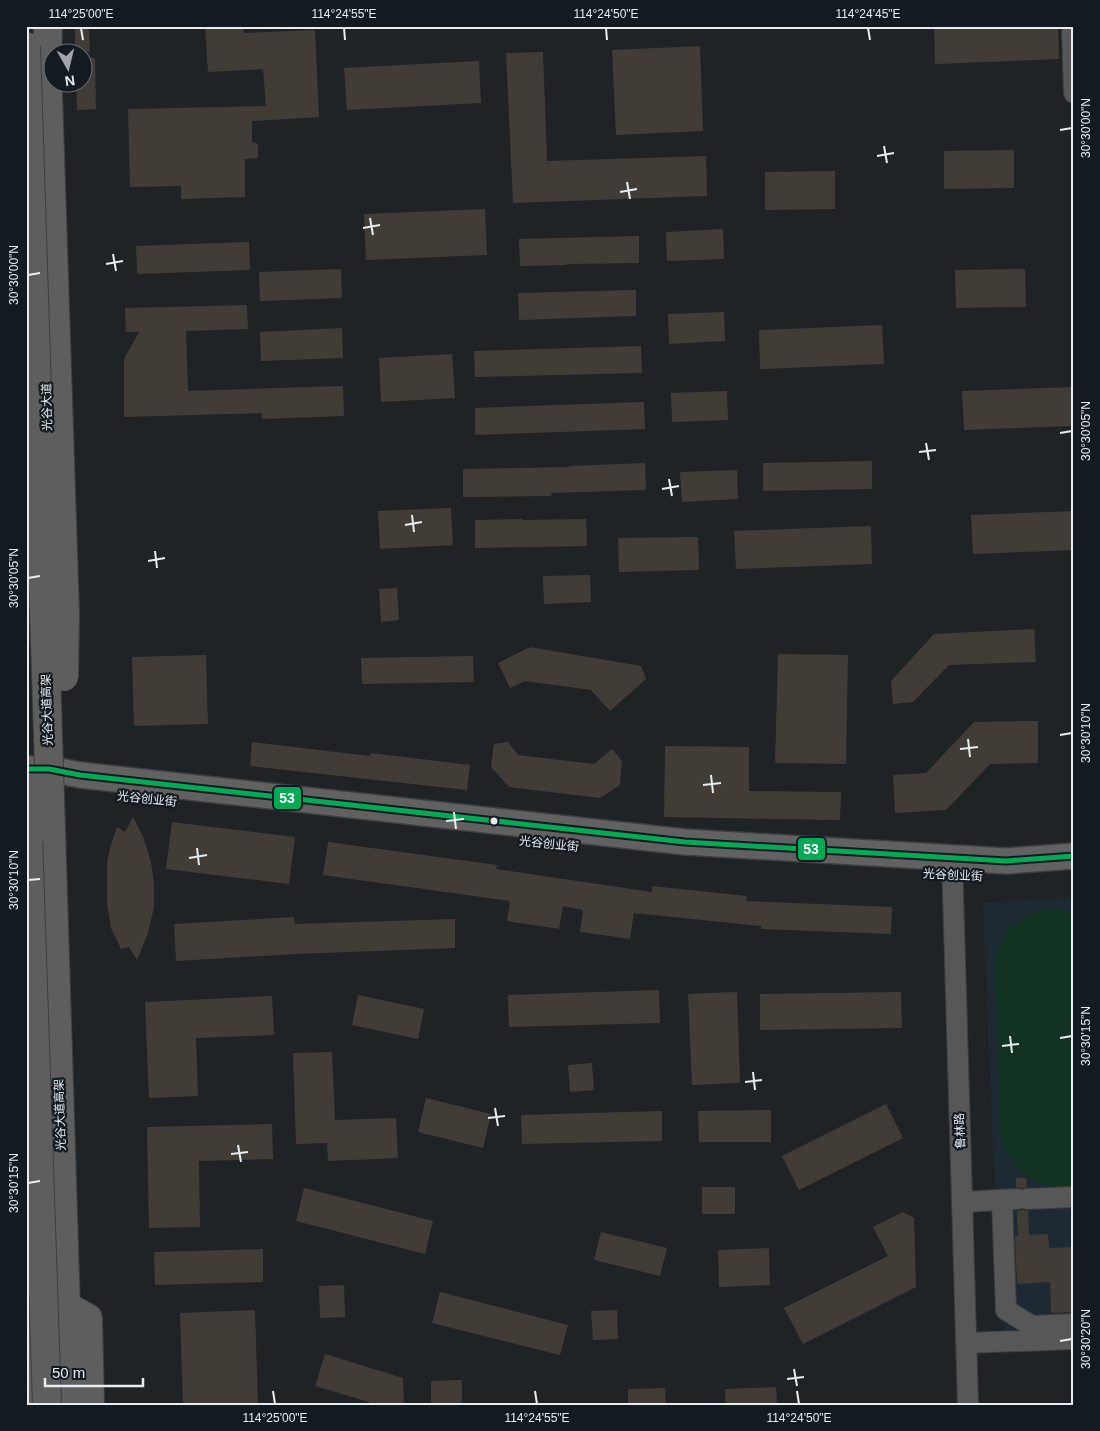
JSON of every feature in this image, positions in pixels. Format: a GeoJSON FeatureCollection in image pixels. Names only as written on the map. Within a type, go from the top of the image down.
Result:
{"type":"FeatureCollection","features":[{"type":"Feature","properties":{"kind":"highway"},"geometry":{"type":"LineString","coordinates":[[48,26],[47,63],[65,614],[64,674],[51,830]]}},
{"type":"Feature","properties":{"kind":"highway","name":"光谷大道高架"},"geometry":{"type":"LineString","coordinates":[[26,46],[69,1405]]}},
{"type":"Feature","properties":{"kind":"highway","name":"光谷大道高架"},"geometry":{"type":"LineString","coordinates":[[35,777],[47,1405]]}},
{"type":"Feature","properties":{"kind":"highway"},"geometry":{"type":"LineString","coordinates":[[70,1308],[88,1318],[90,1405]]}},
{"type":"Feature","properties":{"kind":"main road","name":"光谷大道"},"geometry":{"type":"LineString","coordinates":[[35,777],[55,737],[37,26]]}},
{"type":"Feature","properties":{"kind":"main road","name":"光谷创业街"},"geometry":{"type":"LineString","coordinates":[[35,777],[80,775],[685,842],[952,866],[1006,878],[1074,873]]}},
{"type":"Feature","properties":{"kind":"main road"},"geometry":{"type":"LineString","coordinates":[[35,777],[60,835],[70,1308],[74,1405]]}},
{"type":"Feature","properties":{"kind":"main road","name":"光谷创业街"},"geometry":{"type":"LineString","coordinates":[[952,866],[1074,856]]}},
{"type":"Feature","properties":{"kind":"main road"},"geometry":{"type":"LineString","coordinates":[[26,1328],[29,1405]]}},
{"type":"Feature","properties":{"kind":"street"},"geometry":{"type":"LineString","coordinates":[[1072,26],[1074,93]]}},
{"type":"Feature","properties":{"kind":"street","name":"鲁林路"},"geometry":{"type":"LineString","coordinates":[[952,866],[968,1405]]}},
{"type":"Feature","properties":{"kind":"street"},"geometry":{"type":"LineString","coordinates":[[962,1202],[1074,1198]]}},
{"type":"Feature","properties":{"kind":"street"},"geometry":{"type":"LineString","coordinates":[[1015,1199],[1006,1310],[1032,1326],[1074,1324]]}},
{"type":"Feature","properties":{"kind":"street"},"geometry":{"type":"LineString","coordinates":[[966,1343],[1074,1339]]}},
{"type":"Feature","properties":{"kind":"shaded area"},"geometry":{"type":"Polygon","coordinates":[[[1074,898],[1074,1335],[1008,1332],[1001,1323],[1000,1310],[983,902],[1074,898]]]}},
{"type":"Feature","properties":{"kind":"green space"},"geometry":{"type":"Polygon","coordinates":[[[1048,909],[1074,912],[1074,1186],[1061,1187],[1038,1183],[1019,1170],[1012,1161],[1001,1139],[995,964],[997,953],[1005,934],[1011,927],[1027,916],[1048,909]]]}},
{"type":"Feature","properties":{"kind":"building"},"geometry":{"type":"Polygon","coordinates":[[[75,26],[89,26],[90,42],[75,42],[75,26]]]}},
{"type":"Feature","properties":{"kind":"building"},"geometry":{"type":"Polygon","coordinates":[[[205,26],[243,26],[244,33],[315,30],[319,117],[252,121],[252,142],[258,144],[258,158],[245,159],[245,197],[181,199],[181,186],[130,187],[128,109],[266,106],[263,69],[208,72],[205,26]]]}},
{"type":"Feature","properties":{"kind":"building"},"geometry":{"type":"Polygon","coordinates":[[[934,26],[1058,26],[1059,59],[935,64],[934,26]]]}},
{"type":"Feature","properties":{"kind":"building"},"geometry":{"type":"Polygon","coordinates":[[[700,46],[703,131],[616,135],[612,50],[700,46]]]}},
{"type":"Feature","properties":{"kind":"building"},"geometry":{"type":"Polygon","coordinates":[[[543,52],[547,161],[706,156],[707,196],[513,203],[506,53],[543,52]]]}},
{"type":"Feature","properties":{"kind":"building"},"geometry":{"type":"Polygon","coordinates":[[[92,58],[95,58],[96,109],[77,110],[76,92],[92,92],[92,58]]]}},
{"type":"Feature","properties":{"kind":"building"},"geometry":{"type":"Polygon","coordinates":[[[479,61],[481,103],[347,110],[344,68],[479,61]]]}},
{"type":"Feature","properties":{"kind":"building"},"geometry":{"type":"Polygon","coordinates":[[[1014,150],[1014,188],[944,189],[944,151],[1014,150]]]}},
{"type":"Feature","properties":{"kind":"building"},"geometry":{"type":"Polygon","coordinates":[[[835,171],[835,209],[765,210],[765,172],[835,171]]]}},
{"type":"Feature","properties":{"kind":"building"},"geometry":{"type":"Polygon","coordinates":[[[485,209],[487,255],[366,260],[364,214],[485,209]]]}},
{"type":"Feature","properties":{"kind":"building"},"geometry":{"type":"Polygon","coordinates":[[[723,229],[724,259],[667,261],[666,232],[723,229]]]}},
{"type":"Feature","properties":{"kind":"building"},"geometry":{"type":"Polygon","coordinates":[[[639,236],[639,263],[520,266],[519,239],[639,236]]]}},
{"type":"Feature","properties":{"kind":"building"},"geometry":{"type":"Polygon","coordinates":[[[249,242],[250,270],[137,274],[136,246],[249,242]]]}},
{"type":"Feature","properties":{"kind":"building"},"geometry":{"type":"Polygon","coordinates":[[[341,269],[342,298],[260,301],[259,272],[341,269]]]}},
{"type":"Feature","properties":{"kind":"building"},"geometry":{"type":"Polygon","coordinates":[[[1025,269],[1026,307],[956,308],[955,270],[1025,269]]]}},
{"type":"Feature","properties":{"kind":"building"},"geometry":{"type":"Polygon","coordinates":[[[636,290],[636,316],[519,320],[518,293],[636,290]]]}},
{"type":"Feature","properties":{"kind":"building"},"geometry":{"type":"Polygon","coordinates":[[[247,305],[248,329],[186,331],[188,391],[343,386],[344,416],[262,419],[262,413],[124,417],[124,359],[139,332],[126,332],[125,308],[247,305]]]}},
{"type":"Feature","properties":{"kind":"building"},"geometry":{"type":"Polygon","coordinates":[[[724,312],[725,341],[669,344],[668,314],[724,312]]]}},
{"type":"Feature","properties":{"kind":"building"},"geometry":{"type":"Polygon","coordinates":[[[882,325],[884,364],[760,369],[759,330],[882,325]]]}},
{"type":"Feature","properties":{"kind":"building"},"geometry":{"type":"Polygon","coordinates":[[[342,328],[343,358],[261,361],[260,332],[342,328]]]}},
{"type":"Feature","properties":{"kind":"building"},"geometry":{"type":"Polygon","coordinates":[[[641,346],[642,373],[475,377],[474,351],[641,346]]]}},
{"type":"Feature","properties":{"kind":"building"},"geometry":{"type":"Polygon","coordinates":[[[452,354],[455,398],[381,402],[379,358],[452,354]]]}},
{"type":"Feature","properties":{"kind":"building"},"geometry":{"type":"Polygon","coordinates":[[[1074,387],[1074,426],[964,430],[962,391],[1074,387]]]}},
{"type":"Feature","properties":{"kind":"building"},"geometry":{"type":"Polygon","coordinates":[[[727,391],[728,420],[672,422],[671,393],[727,391]]]}},
{"type":"Feature","properties":{"kind":"building"},"geometry":{"type":"Polygon","coordinates":[[[644,402],[645,429],[475,435],[475,408],[644,402]]]}},
{"type":"Feature","properties":{"kind":"building"},"geometry":{"type":"Polygon","coordinates":[[[872,461],[872,489],[763,491],[763,463],[872,461]]]}},
{"type":"Feature","properties":{"kind":"building"},"geometry":{"type":"Polygon","coordinates":[[[645,463],[646,490],[551,493],[551,496],[463,497],[463,469],[645,463]]]}},
{"type":"Feature","properties":{"kind":"building"},"geometry":{"type":"Polygon","coordinates":[[[737,470],[738,499],[682,502],[680,472],[737,470]]]}},
{"type":"Feature","properties":{"kind":"building"},"geometry":{"type":"Polygon","coordinates":[[[451,508],[453,545],[380,549],[378,511],[451,508]]]}},
{"type":"Feature","properties":{"kind":"building"},"geometry":{"type":"Polygon","coordinates":[[[1074,511],[1074,550],[973,554],[971,515],[1074,511]]]}},
{"type":"Feature","properties":{"kind":"building"},"geometry":{"type":"Polygon","coordinates":[[[586,519],[587,546],[475,548],[475,520],[586,519]]]}},
{"type":"Feature","properties":{"kind":"building"},"geometry":{"type":"Polygon","coordinates":[[[871,526],[872,564],[736,569],[734,531],[871,526]]]}},
{"type":"Feature","properties":{"kind":"building"},"geometry":{"type":"Polygon","coordinates":[[[698,537],[699,570],[619,572],[618,538],[698,537]]]}},
{"type":"Feature","properties":{"kind":"building"},"geometry":{"type":"Polygon","coordinates":[[[590,575],[591,602],[544,604],[543,576],[590,575]]]}},
{"type":"Feature","properties":{"kind":"building"},"geometry":{"type":"Polygon","coordinates":[[[397,588],[399,620],[381,622],[379,589],[397,588]]]}},
{"type":"Feature","properties":{"kind":"building"},"geometry":{"type":"Polygon","coordinates":[[[1034,629],[1036,662],[949,665],[913,702],[893,704],[891,681],[934,634],[1034,629]]]}},
{"type":"Feature","properties":{"kind":"building"},"geometry":{"type":"Polygon","coordinates":[[[530,647],[641,666],[646,679],[610,711],[591,690],[525,681],[510,688],[498,663],[530,647]]]}},
{"type":"Feature","properties":{"kind":"building"},"geometry":{"type":"Polygon","coordinates":[[[778,654],[848,655],[846,764],[775,763],[778,654]]]}},
{"type":"Feature","properties":{"kind":"building"},"geometry":{"type":"Polygon","coordinates":[[[206,655],[208,724],[134,726],[132,657],[206,655]]]}},
{"type":"Feature","properties":{"kind":"building"},"geometry":{"type":"Polygon","coordinates":[[[473,656],[474,682],[362,684],[361,658],[473,656]]]}},
{"type":"Feature","properties":{"kind":"building"},"geometry":{"type":"Polygon","coordinates":[[[1038,721],[1038,763],[990,764],[946,810],[895,813],[893,775],[926,773],[974,722],[1038,721]]]}},
{"type":"Feature","properties":{"kind":"building"},"geometry":{"type":"Polygon","coordinates":[[[252,742],[370,756],[371,753],[470,765],[467,790],[250,766],[252,742]]]}},
{"type":"Feature","properties":{"kind":"building"},"geometry":{"type":"Polygon","coordinates":[[[508,742],[518,755],[594,764],[612,749],[622,761],[620,785],[600,798],[509,787],[491,767],[494,744],[508,742]]]}},
{"type":"Feature","properties":{"kind":"building"},"geometry":{"type":"Polygon","coordinates":[[[665,746],[749,747],[749,791],[841,792],[840,820],[664,817],[665,746]]]}},
{"type":"Feature","properties":{"kind":"building"},"geometry":{"type":"Polygon","coordinates":[[[133,817],[143,837],[151,862],[154,884],[154,907],[148,933],[137,960],[129,947],[121,949],[111,928],[107,903],[107,862],[111,845],[117,827],[125,832],[133,817]]]}},
{"type":"Feature","properties":{"kind":"building"},"geometry":{"type":"Polygon","coordinates":[[[172,822],[295,837],[289,884],[166,869],[172,822]]]}},
{"type":"Feature","properties":{"kind":"building"},"geometry":{"type":"Polygon","coordinates":[[[328,842],[497,865],[496,869],[652,892],[652,886],[747,896],[746,901],[892,907],[891,934],[761,929],[761,926],[634,913],[630,939],[580,932],[583,910],[563,906],[559,929],[507,921],[510,901],[323,875],[328,842]]]}},
{"type":"Feature","properties":{"kind":"building"},"geometry":{"type":"Polygon","coordinates":[[[294,917],[295,924],[455,919],[455,948],[176,961],[174,924],[294,917]]]}},
{"type":"Feature","properties":{"kind":"building"},"geometry":{"type":"Polygon","coordinates":[[[659,990],[660,1023],[509,1027],[508,995],[659,990]]]}},
{"type":"Feature","properties":{"kind":"building"},"geometry":{"type":"Polygon","coordinates":[[[737,992],[740,1083],[692,1085],[688,994],[737,992]]]}},
{"type":"Feature","properties":{"kind":"building"},"geometry":{"type":"Polygon","coordinates":[[[901,992],[902,1028],[760,1030],[760,994],[901,992]]]}},
{"type":"Feature","properties":{"kind":"building"},"geometry":{"type":"Polygon","coordinates":[[[358,995],[424,1009],[418,1039],[352,1025],[358,995]]]}},
{"type":"Feature","properties":{"kind":"building"},"geometry":{"type":"Polygon","coordinates":[[[272,996],[274,1035],[196,1038],[198,1096],[149,1098],[145,1002],[272,996]]]}},
{"type":"Feature","properties":{"kind":"building"},"geometry":{"type":"Polygon","coordinates":[[[332,1052],[335,1120],[396,1118],[398,1158],[328,1161],[327,1143],[296,1144],[293,1053],[332,1052]]]}},
{"type":"Feature","properties":{"kind":"building"},"geometry":{"type":"Polygon","coordinates":[[[592,1063],[594,1090],[570,1092],[568,1065],[592,1063]]]}},
{"type":"Feature","properties":{"kind":"building"},"geometry":{"type":"Polygon","coordinates":[[[426,1098],[491,1114],[483,1148],[418,1132],[426,1098]]]}},
{"type":"Feature","properties":{"kind":"building"},"geometry":{"type":"Polygon","coordinates":[[[886,1104],[903,1138],[799,1190],[782,1156],[886,1104]]]}},
{"type":"Feature","properties":{"kind":"building"},"geometry":{"type":"Polygon","coordinates":[[[771,1110],[771,1142],[699,1142],[698,1111],[771,1110]]]}},
{"type":"Feature","properties":{"kind":"building"},"geometry":{"type":"Polygon","coordinates":[[[662,1111],[662,1141],[522,1144],[521,1115],[662,1111]]]}},
{"type":"Feature","properties":{"kind":"building"},"geometry":{"type":"Polygon","coordinates":[[[272,1124],[273,1159],[199,1161],[200,1227],[149,1228],[147,1127],[272,1124]]]}},
{"type":"Feature","properties":{"kind":"building"},"geometry":{"type":"Polygon","coordinates":[[[1016,1178],[1026,1178],[1027,1187],[1016,1187],[1016,1178]]]}},
{"type":"Feature","properties":{"kind":"building"},"geometry":{"type":"Polygon","coordinates":[[[702,1187],[735,1187],[735,1214],[702,1214],[702,1187]]]}},
{"type":"Feature","properties":{"kind":"building"},"geometry":{"type":"Polygon","coordinates":[[[304,1188],[433,1221],[425,1254],[296,1221],[304,1188]]]}},
{"type":"Feature","properties":{"kind":"building"},"geometry":{"type":"Polygon","coordinates":[[[1017,1211],[1028,1211],[1029,1235],[1048,1234],[1049,1248],[1074,1247],[1074,1312],[1051,1313],[1050,1282],[1017,1284],[1015,1236],[1018,1236],[1017,1211]]]}},
{"type":"Feature","properties":{"kind":"building"},"geometry":{"type":"Polygon","coordinates":[[[903,1212],[914,1218],[916,1287],[803,1344],[784,1308],[888,1256],[873,1227],[903,1212]]]}},
{"type":"Feature","properties":{"kind":"building"},"geometry":{"type":"Polygon","coordinates":[[[601,1232],[667,1248],[660,1276],[594,1260],[601,1232]]]}},
{"type":"Feature","properties":{"kind":"building"},"geometry":{"type":"Polygon","coordinates":[[[769,1248],[770,1285],[719,1287],[718,1250],[769,1248]]]}},
{"type":"Feature","properties":{"kind":"building"},"geometry":{"type":"Polygon","coordinates":[[[263,1249],[263,1282],[155,1285],[154,1252],[263,1249]]]}},
{"type":"Feature","properties":{"kind":"building"},"geometry":{"type":"Polygon","coordinates":[[[344,1285],[345,1317],[320,1318],[319,1286],[344,1285]]]}},
{"type":"Feature","properties":{"kind":"building"},"geometry":{"type":"Polygon","coordinates":[[[440,1292],[568,1325],[560,1355],[432,1323],[440,1292]]]}},
{"type":"Feature","properties":{"kind":"building"},"geometry":{"type":"Polygon","coordinates":[[[255,1310],[258,1405],[183,1405],[180,1313],[255,1310]]]}},
{"type":"Feature","properties":{"kind":"building"},"geometry":{"type":"Polygon","coordinates":[[[617,1310],[618,1339],[593,1340],[591,1311],[617,1310]]]}},
{"type":"Feature","properties":{"kind":"building"},"geometry":{"type":"Polygon","coordinates":[[[325,1354],[403,1378],[404,1405],[369,1405],[369,1402],[315,1386],[325,1354]]]}},
{"type":"Feature","properties":{"kind":"building"},"geometry":{"type":"Polygon","coordinates":[[[462,1380],[462,1405],[431,1405],[431,1381],[462,1380]]]}},
{"type":"Feature","properties":{"kind":"building"},"geometry":{"type":"Polygon","coordinates":[[[776,1387],[777,1405],[726,1405],[725,1389],[776,1387]]]}},
{"type":"Feature","properties":{"kind":"building"},"geometry":{"type":"Polygon","coordinates":[[[665,1388],[666,1405],[628,1405],[628,1389],[665,1388]]]}},
{"type":"Feature","properties":{"kind":"transit line","name":"53"},"geometry":{"type":"LineString","coordinates":[[26,769],[49,769],[80,775],[685,842],[1006,861],[1074,856]]}}]}
